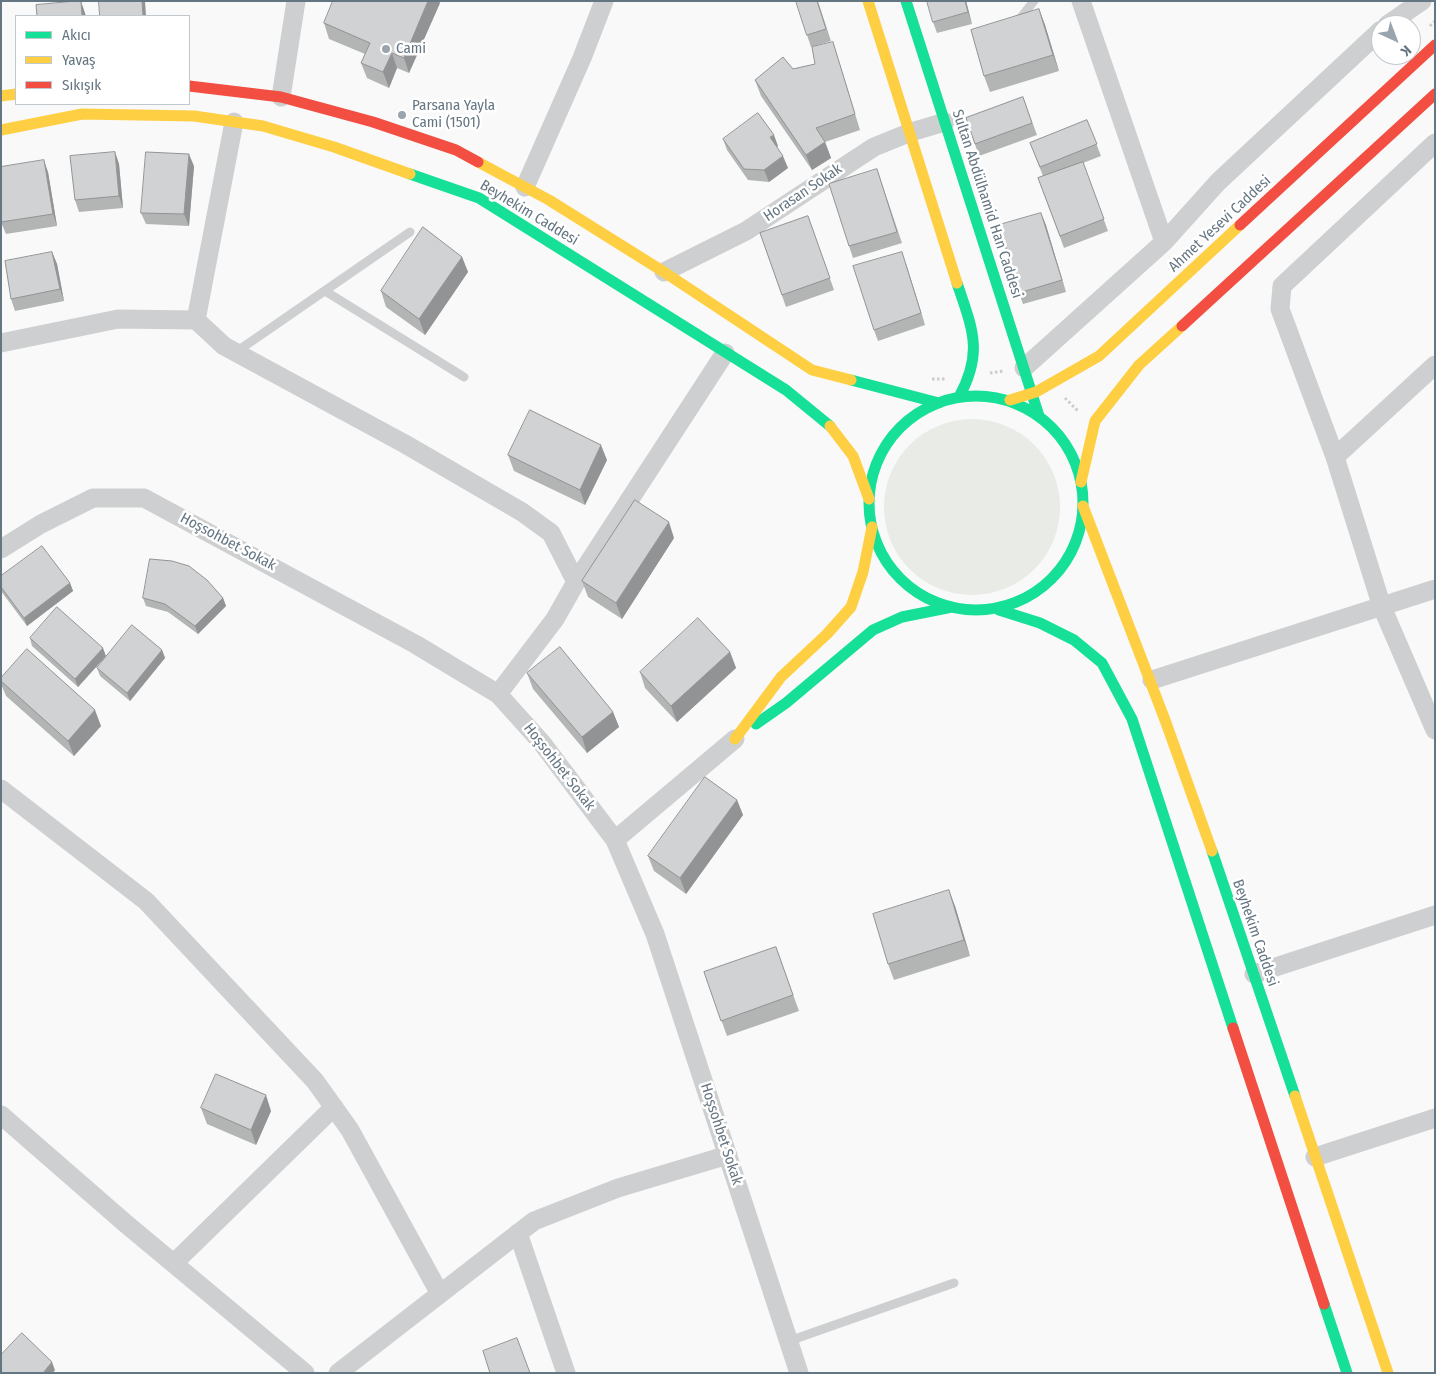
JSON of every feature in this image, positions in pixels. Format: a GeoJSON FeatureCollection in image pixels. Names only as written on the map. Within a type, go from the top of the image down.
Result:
{"type":"FeatureCollection","features":[{"type":"Feature","properties":{"kind":"main road"},"geometry":{"type":"LineString","coordinates":[[868,1],[973,332],[975,357],[968,380],[959,397]]}},
{"type":"Feature","properties":{"kind":"main road","name":"Sultan Abdülhamid Han Caddesi"},"geometry":{"type":"LineString","coordinates":[[906,1],[1039,416]]}},
{"type":"Feature","properties":{"kind":"main road","name":"Ahmet Yesevi Caddesi"},"geometry":{"type":"LineString","coordinates":[[1010,400],[1036,392],[1099,356],[1435,45]]}},
{"type":"Feature","properties":{"kind":"main road","name":"Beyhekim Caddesi"},"geometry":{"type":"LineString","coordinates":[[190,86],[281,97],[373,122],[456,150],[549,200],[664,272],[812,370],[939,403]]}},
{"type":"Feature","properties":{"kind":"main road"},"geometry":{"type":"LineString","coordinates":[[1,96],[15,94]]}},
{"type":"Feature","properties":{"kind":"main road"},"geometry":{"type":"LineString","coordinates":[[1081,482],[1095,421],[1139,365],[1432,99]]}},
{"type":"Feature","properties":{"kind":"main road","name":"Beyhekim Caddesi"},"geometry":{"type":"LineString","coordinates":[[1,130],[82,114],[194,116],[264,126],[334,146],[478,198],[786,390],[831,427],[853,456],[869,499]]}},
{"type":"Feature","properties":{"kind":"main road"},"geometry":{"type":"LineString","coordinates":[[967,310],[988,316],[999,309],[1002,300]]}},
{"type":"Feature","properties":{"kind":"main road"},"geometry":{"type":"LineString","coordinates":[[952,607],[922,596],[898,576],[881,553],[872,527],[869,499],[875,468],[890,440],[912,418],[939,403],[959,397],[988,396],[1010,400],[1039,416],[1054,429],[1076,463],[1081,482],[1083,506],[1078,537],[1063,565],[1041,588],[999,610]]}},
{"type":"Feature","properties":{"kind":"main road","name":"Beyhekim Caddesi"},"geometry":{"type":"LineString","coordinates":[[1083,506],[1152,680],[1254,974],[1388,1373]]}},
{"type":"Feature","properties":{"kind":"main road"},"geometry":{"type":"LineString","coordinates":[[735,739],[781,677],[827,634],[851,607],[863,572],[872,527]]}},
{"type":"Feature","properties":{"kind":"main road"},"geometry":{"type":"LineString","coordinates":[[735,739],[786,703],[873,630],[902,617],[952,607],[999,610],[1040,623],[1074,640],[1102,663],[1132,719],[1347,1373]]}},
{"type":"Feature","properties":{"kind":"street"},"geometry":{"type":"LineString","coordinates":[[281,97],[296,1]]}},
{"type":"Feature","properties":{"kind":"street"},"geometry":{"type":"LineString","coordinates":[[525,187],[582,58],[604,1]]}},
{"type":"Feature","properties":{"kind":"street"},"geometry":{"type":"LineString","coordinates":[[1081,1],[1164,242]]}},
{"type":"Feature","properties":{"kind":"street"},"geometry":{"type":"LineString","coordinates":[[1402,15],[1422,1]]}},
{"type":"Feature","properties":{"kind":"street"},"geometry":{"type":"LineString","coordinates":[[1024,368],[1164,242],[1218,182],[1371,39]]}},
{"type":"Feature","properties":{"kind":"street"},"geometry":{"type":"LineString","coordinates":[[196,320],[234,122]]}},
{"type":"Feature","properties":{"kind":"street","name":"Horasan Sokak"},"geometry":{"type":"LineString","coordinates":[[664,272],[746,231],[874,147],[911,132],[945,122]]}},
{"type":"Feature","properties":{"kind":"street"},"geometry":{"type":"LineString","coordinates":[[1435,143],[1282,286],[1280,309],[1335,456],[1382,607],[1435,730]]}},
{"type":"Feature","properties":{"kind":"street"},"geometry":{"type":"LineString","coordinates":[[1,342],[118,320],[196,320],[224,346],[405,444],[522,512],[550,533],[576,582]]}},
{"type":"Feature","properties":{"kind":"street"},"geometry":{"type":"LineString","coordinates":[[498,694],[554,619],[576,582],[725,353]]}},
{"type":"Feature","properties":{"kind":"street"},"geometry":{"type":"LineString","coordinates":[[1335,456],[1435,364]]}},
{"type":"Feature","properties":{"kind":"street","name":"Hoşsohbet Sokak"},"geometry":{"type":"LineString","coordinates":[[1,549],[41,524],[93,498],[144,498],[415,644],[498,694],[542,743],[615,840],[655,934],[800,1373]]}},
{"type":"Feature","properties":{"kind":"street"},"geometry":{"type":"LineString","coordinates":[[1152,680],[1435,589]]}},
{"type":"Feature","properties":{"kind":"street"},"geometry":{"type":"LineString","coordinates":[[615,840],[735,739]]}},
{"type":"Feature","properties":{"kind":"street"},"geometry":{"type":"LineString","coordinates":[[1,789],[146,901],[314,1081],[350,1130],[440,1294]]}},
{"type":"Feature","properties":{"kind":"street"},"geometry":{"type":"LineString","coordinates":[[1,810],[19,803]]}},
{"type":"Feature","properties":{"kind":"street"},"geometry":{"type":"LineString","coordinates":[[1254,974],[1435,915]]}},
{"type":"Feature","properties":{"kind":"street"},"geometry":{"type":"LineString","coordinates":[[174,1263],[334,1107]]}},
{"type":"Feature","properties":{"kind":"street"},"geometry":{"type":"LineString","coordinates":[[1,1115],[305,1373]]}},
{"type":"Feature","properties":{"kind":"street"},"geometry":{"type":"LineString","coordinates":[[1315,1157],[1435,1118]]}},
{"type":"Feature","properties":{"kind":"street"},"geometry":{"type":"LineString","coordinates":[[338,1373],[534,1221],[618,1188],[728,1155]]}},
{"type":"Feature","properties":{"kind":"street"},"geometry":{"type":"LineString","coordinates":[[518,1233],[566,1373]]}},
{"type":"Feature","properties":{"kind":"lane"},"geometry":{"type":"LineString","coordinates":[[1018,21],[1034,1]]}},
{"type":"Feature","properties":{"kind":"lane"},"geometry":{"type":"LineString","coordinates":[[236,352],[410,232]]}},
{"type":"Feature","properties":{"kind":"lane"},"geometry":{"type":"LineString","coordinates":[[325,291],[464,376]]}},
{"type":"Feature","properties":{"kind":"lane"},"geometry":{"type":"LineString","coordinates":[[789,1342],[954,1283]]}},
{"type":"Feature","properties":{"kind":"path"},"geometry":{"type":"LineString","coordinates":[[1056,381],[1062,395],[1082,414],[1095,421]]}},
{"type":"Feature","properties":{"kind":"shaded area"},"geometry":{"type":"Polygon","coordinates":[[[963,419],[981,419],[998,422],[1014,429],[1040,451],[1050,465],[1057,481],[1060,507],[1059,524],[1054,541],[1040,563],[1028,575],[1014,585],[998,592],[981,595],[963,595],[946,592],[930,585],[904,563],[894,549],[887,533],[884,516],[884,498],[887,481],[894,465],[916,439],[930,429],[946,422],[963,419]]]}},
{"type":"Feature","properties":{"kind":"building"},"geometry":{"type":"Polygon","coordinates":[[[81,1],[82,15],[37,15],[36,5],[81,1]]]}},
{"type":"Feature","properties":{"kind":"building"},"geometry":{"type":"Polygon","coordinates":[[[99,1],[142,1],[143,15],[100,15],[99,1]]]}},
{"type":"Feature","properties":{"kind":"building","name":"Cami"},"geometry":{"type":"Polygon","coordinates":[[[333,1],[428,1],[404,58],[392,53],[383,72],[361,63],[370,43],[324,23],[333,1]]]}},
{"type":"Feature","properties":{"kind":"building"},"geometry":{"type":"Polygon","coordinates":[[[796,1],[817,1],[826,29],[807,35],[796,1]]]}},
{"type":"Feature","properties":{"kind":"building"},"geometry":{"type":"Polygon","coordinates":[[[927,1],[965,1],[968,12],[933,22],[927,1]]]}},
{"type":"Feature","properties":{"kind":"building"},"geometry":{"type":"Polygon","coordinates":[[[1039,9],[1053,55],[984,76],[971,30],[1039,9]]]}},
{"type":"Feature","properties":{"kind":"building"},"geometry":{"type":"Polygon","coordinates":[[[833,42],[855,114],[816,128],[825,142],[806,155],[755,80],[783,57],[793,69],[815,64],[812,47],[833,42]]]}},
{"type":"Feature","properties":{"kind":"building"},"geometry":{"type":"Polygon","coordinates":[[[1023,97],[1032,123],[975,144],[966,118],[1023,97]]]}},
{"type":"Feature","properties":{"kind":"building"},"geometry":{"type":"Polygon","coordinates":[[[758,113],[774,135],[770,137],[783,156],[764,170],[744,169],[723,139],[758,113]]]}},
{"type":"Feature","properties":{"kind":"building"},"geometry":{"type":"Polygon","coordinates":[[[1087,120],[1097,144],[1040,167],[1030,143],[1087,120]]]}},
{"type":"Feature","properties":{"kind":"building"},"geometry":{"type":"Polygon","coordinates":[[[115,152],[119,196],[75,200],[70,156],[115,152]]]}},
{"type":"Feature","properties":{"kind":"building"},"geometry":{"type":"Polygon","coordinates":[[[146,152],[189,154],[184,214],[141,213],[146,152]]]}},
{"type":"Feature","properties":{"kind":"building"},"geometry":{"type":"Polygon","coordinates":[[[44,160],[53,214],[1,222],[1,167],[44,160]]]}},
{"type":"Feature","properties":{"kind":"building"},"geometry":{"type":"Polygon","coordinates":[[[1083,162],[1104,219],[1060,236],[1038,178],[1083,162]]]}},
{"type":"Feature","properties":{"kind":"building"},"geometry":{"type":"Polygon","coordinates":[[[877,169],[897,232],[849,246],[829,184],[877,169]]]}},
{"type":"Feature","properties":{"kind":"building"},"geometry":{"type":"Polygon","coordinates":[[[1041,213],[1062,280],[1019,293],[999,225],[1041,213]]]}},
{"type":"Feature","properties":{"kind":"building"},"geometry":{"type":"Polygon","coordinates":[[[808,216],[830,278],[782,295],[760,233],[808,216]]]}},
{"type":"Feature","properties":{"kind":"building"},"geometry":{"type":"Polygon","coordinates":[[[423,227],[462,257],[419,319],[381,291],[423,227]]]}},
{"type":"Feature","properties":{"kind":"building"},"geometry":{"type":"Polygon","coordinates":[[[52,252],[60,289],[11,299],[5,261],[52,252]]]}},
{"type":"Feature","properties":{"kind":"building"},"geometry":{"type":"Polygon","coordinates":[[[902,252],[921,313],[874,330],[853,266],[902,252]]]}},
{"type":"Feature","properties":{"kind":"building"},"geometry":{"type":"Polygon","coordinates":[[[530,410],[601,445],[580,490],[508,455],[530,410]]]}},
{"type":"Feature","properties":{"kind":"building"},"geometry":{"type":"Polygon","coordinates":[[[635,500],[669,522],[616,603],[582,581],[635,500]]]}},
{"type":"Feature","properties":{"kind":"building"},"geometry":{"type":"Polygon","coordinates":[[[42,546],[70,583],[24,618],[1,587],[1,576],[42,546]]]}},
{"type":"Feature","properties":{"kind":"building"},"geometry":{"type":"Polygon","coordinates":[[[150,559],[172,561],[189,566],[207,580],[223,598],[195,626],[165,604],[143,598],[150,559]]]}},
{"type":"Feature","properties":{"kind":"building"},"geometry":{"type":"Polygon","coordinates":[[[57,607],[103,648],[75,679],[30,638],[57,607]]]}},
{"type":"Feature","properties":{"kind":"building"},"geometry":{"type":"Polygon","coordinates":[[[698,618],[730,652],[671,706],[640,672],[698,618]]]}},
{"type":"Feature","properties":{"kind":"building"},"geometry":{"type":"Polygon","coordinates":[[[132,625],[162,650],[127,693],[97,668],[132,625]]]}},
{"type":"Feature","properties":{"kind":"building"},"geometry":{"type":"Polygon","coordinates":[[[560,647],[613,712],[582,737],[527,673],[560,647]]]}},
{"type":"Feature","properties":{"kind":"building"},"geometry":{"type":"Polygon","coordinates":[[[27,649],[95,710],[68,741],[1,681],[1,678],[27,649]]]}},
{"type":"Feature","properties":{"kind":"building"},"geometry":{"type":"Polygon","coordinates":[[[705,777],[737,800],[680,878],[648,856],[705,777]]]}},
{"type":"Feature","properties":{"kind":"building"},"geometry":{"type":"Polygon","coordinates":[[[949,890],[964,940],[888,964],[873,914],[949,890]]]}},
{"type":"Feature","properties":{"kind":"building"},"geometry":{"type":"Polygon","coordinates":[[[776,947],[793,995],[721,1021],[704,972],[776,947]]]}},
{"type":"Feature","properties":{"kind":"building"},"geometry":{"type":"Polygon","coordinates":[[[216,1074],[266,1095],[251,1130],[201,1108],[216,1074]]]}},
{"type":"Feature","properties":{"kind":"building"},"geometry":{"type":"Polygon","coordinates":[[[22,1333],[52,1362],[43,1373],[1,1373],[1,1355],[22,1333]]]}},
{"type":"Feature","properties":{"kind":"building"},"geometry":{"type":"Polygon","coordinates":[[[517,1338],[530,1373],[490,1373],[483,1351],[517,1338]]]}},
{"type":"Feature","properties":{"kind":"traffic: fast"},"geometry":{"type":"LineString","coordinates":[[906,1],[1039,416]]}},
{"type":"Feature","properties":{"kind":"traffic: fast"},"geometry":{"type":"LineString","coordinates":[[410,174],[479,198],[786,390],[830,426]]}},
{"type":"Feature","properties":{"kind":"traffic: fast"},"geometry":{"type":"LineString","coordinates":[[957,283],[971,327],[973,340],[971,367],[959,397]]}},
{"type":"Feature","properties":{"kind":"traffic: fast"},"geometry":{"type":"LineString","coordinates":[[851,380],[939,403]]}},
{"type":"Feature","properties":{"kind":"traffic: fast"},"geometry":{"type":"LineString","coordinates":[[976,396],[1007,401],[1026,409],[1044,421],[1058,435],[1070,453],[1078,472],[1083,503],[1078,534],[1070,553],[1058,571],[1044,585],[1026,597],[1007,605],[976,610],[945,605],[926,597],[908,585],[894,571],[882,553],[874,534],[869,503],[874,472],[882,453],[894,435],[908,421],[926,409],[945,401],[976,396]]}},
{"type":"Feature","properties":{"kind":"traffic: fast"},"geometry":{"type":"LineString","coordinates":[[756,724],[786,703],[873,630],[902,617],[952,607]]}},
{"type":"Feature","properties":{"kind":"traffic: fast"},"geometry":{"type":"LineString","coordinates":[[999,610],[1040,623],[1074,640],[1102,663],[1132,719],[1233,1028]]}},
{"type":"Feature","properties":{"kind":"traffic: fast"},"geometry":{"type":"LineString","coordinates":[[1212,851],[1295,1096]]}},
{"type":"Feature","properties":{"kind":"traffic: fast"},"geometry":{"type":"LineString","coordinates":[[1324,1304],[1347,1373]]}},
{"type":"Feature","properties":{"kind":"traffic: slow"},"geometry":{"type":"LineString","coordinates":[[868,1],[957,283]]}},
{"type":"Feature","properties":{"kind":"traffic: slow"},"geometry":{"type":"LineString","coordinates":[[1,96],[15,94]]}},
{"type":"Feature","properties":{"kind":"traffic: slow"},"geometry":{"type":"LineString","coordinates":[[1,130],[82,114],[194,116],[263,126],[334,147],[410,174]]}},
{"type":"Feature","properties":{"kind":"traffic: slow"},"geometry":{"type":"LineString","coordinates":[[478,162],[549,200],[664,272],[812,370],[851,380]]}},
{"type":"Feature","properties":{"kind":"traffic: slow"},"geometry":{"type":"LineString","coordinates":[[1010,400],[1036,392],[1099,356],[1240,225]]}},
{"type":"Feature","properties":{"kind":"traffic: slow"},"geometry":{"type":"LineString","coordinates":[[1081,482],[1095,421],[1139,365],[1182,326]]}},
{"type":"Feature","properties":{"kind":"traffic: slow"},"geometry":{"type":"LineString","coordinates":[[830,426],[853,456],[869,499]]}},
{"type":"Feature","properties":{"kind":"traffic: slow"},"geometry":{"type":"LineString","coordinates":[[1083,506],[1165,720],[1212,851]]}},
{"type":"Feature","properties":{"kind":"traffic: slow"},"geometry":{"type":"LineString","coordinates":[[735,739],[781,677],[827,634],[851,607],[863,572],[872,527]]}},
{"type":"Feature","properties":{"kind":"traffic: slow"},"geometry":{"type":"LineString","coordinates":[[1295,1096],[1388,1373]]}},
{"type":"Feature","properties":{"kind":"traffic: jam"},"geometry":{"type":"LineString","coordinates":[[1240,225],[1435,45]]}},
{"type":"Feature","properties":{"kind":"traffic: jam"},"geometry":{"type":"LineString","coordinates":[[190,86],[281,97],[373,122],[456,150],[478,162]]}},
{"type":"Feature","properties":{"kind":"traffic: jam"},"geometry":{"type":"LineString","coordinates":[[1182,326],[1435,94]]}},
{"type":"Feature","properties":{"kind":"traffic: jam"},"geometry":{"type":"LineString","coordinates":[[1233,1028],[1324,1304]]}},
{"type":"Feature","properties":{"kind":"place","name":"Cami"},"geometry":{"type":"Point","coordinates":[386,49]}},
{"type":"Feature","properties":{"kind":"place","name":"Parsana Yayla Cami (1501)"},"geometry":{"type":"Point","coordinates":[402,115]}}]}
